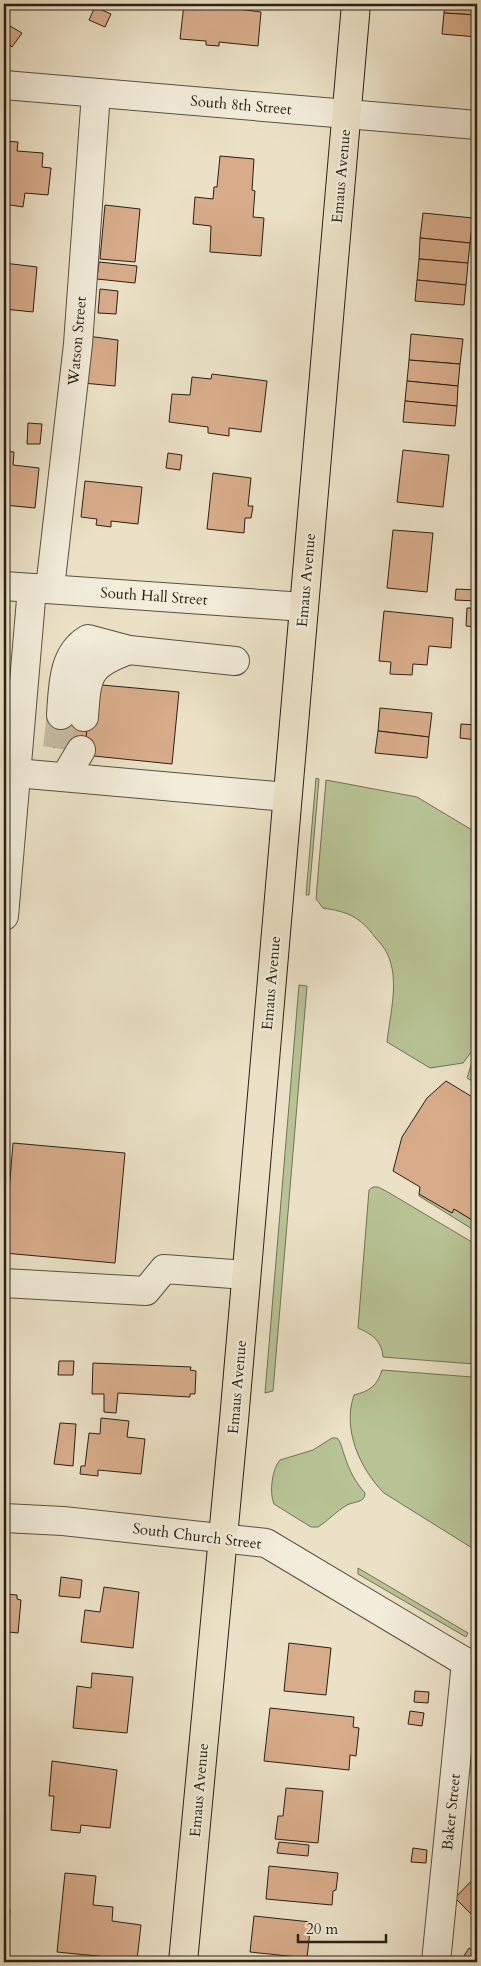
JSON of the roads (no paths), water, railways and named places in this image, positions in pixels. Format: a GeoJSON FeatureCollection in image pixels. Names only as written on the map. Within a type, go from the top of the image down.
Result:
{"type":"FeatureCollection","features":[{"type":"Feature","properties":{"kind":"main road","name":"Emaus Avenue"},"geometry":{"type":"LineString","coordinates":[[183,1962],[223,1540],[356,4]]}},
{"type":"Feature","properties":{"kind":"street","name":"South 8th Street"},"geometry":{"type":"LineString","coordinates":[[4,85],[477,125]]}},
{"type":"Feature","properties":{"kind":"street","name":"Watson Street"},"geometry":{"type":"LineString","coordinates":[[4,916],[16,773],[16,643],[41,588],[78,344],[96,93]]}},
{"type":"Feature","properties":{"kind":"street","name":"South Hall Street"},"geometry":{"type":"LineString","coordinates":[[4,586],[304,606]]}},
{"type":"Feature","properties":{"kind":"street"},"geometry":{"type":"LineString","coordinates":[[72,716],[64,676],[71,656],[79,644],[88,639],[129,650],[235,661]]}},
{"type":"Feature","properties":{"kind":"street"},"geometry":{"type":"LineString","coordinates":[[65,777],[69,749]]}},
{"type":"Feature","properties":{"kind":"street"},"geometry":{"type":"LineString","coordinates":[[16,773],[287,797]]}},
{"type":"Feature","properties":{"kind":"street"},"geometry":{"type":"LineString","coordinates":[[4,1283],[146,1291],[164,1269],[246,1275]]}},
{"type":"Feature","properties":{"kind":"street","name":"South Church Street"},"geometry":{"type":"LineString","coordinates":[[4,1518],[63,1520],[223,1540],[266,1543],[472,1665]]}},
{"type":"Feature","properties":{"kind":"street","name":"Baker Street"},"geometry":{"type":"LineString","coordinates":[[436,1962],[472,1665]]}},
{"type":"Feature","properties":{"kind":"tunnel"},"geometry":{"type":"LineString","coordinates":[[57,748],[61,715]]}}]}
